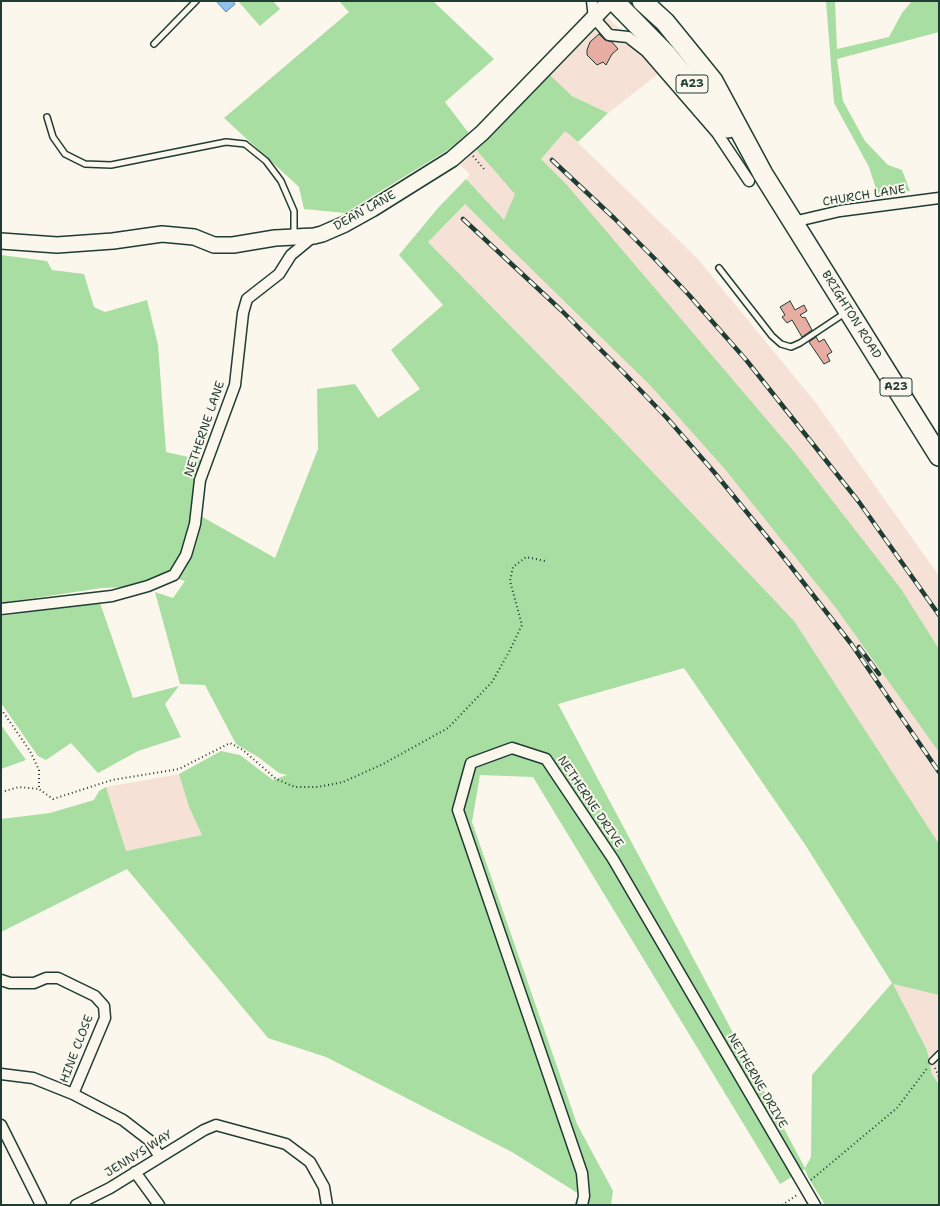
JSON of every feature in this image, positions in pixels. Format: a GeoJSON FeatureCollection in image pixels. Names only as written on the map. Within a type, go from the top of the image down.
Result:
{"type":"FeatureCollection","features":[{"type":"Feature","properties":{"kind":"highway","name":"BRIGHTON ROAD"},"geometry":{"type":"LineString","coordinates":[[614,1],[672,70],[793,222],[939,456]]}},
{"type":"Feature","properties":{"kind":"highway","name":"BRIGHTON ROAD"},"geometry":{"type":"LineString","coordinates":[[642,1],[665,22],[712,81],[756,177]]}},
{"type":"Feature","properties":{"kind":"street"},"geometry":{"type":"LineString","coordinates":[[592,1],[594,18]]}},
{"type":"Feature","properties":{"kind":"street","name":"DEAN LANE"},"geometry":{"type":"LineString","coordinates":[[1,241],[57,245],[113,241],[162,234],[194,237],[214,245],[226,245],[314,236],[345,224],[452,159],[466,148],[610,1]]}},
{"type":"Feature","properties":{"kind":"street","name":"BRIGHTON ROAD"},"geometry":{"type":"LineString","coordinates":[[594,18],[609,35],[628,37],[672,70]]}},
{"type":"Feature","properties":{"kind":"street","name":"CHURCH LANE"},"geometry":{"type":"LineString","coordinates":[[793,222],[840,211],[939,198]]}},
{"type":"Feature","properties":{"kind":"street","name":"NETHERNE LANE"},"geometry":{"type":"LineString","coordinates":[[1,609],[112,596],[148,586],[174,575],[186,555],[195,524],[200,480],[235,385],[243,313],[247,299],[279,274],[291,255],[314,236]]}},
{"type":"Feature","properties":{"kind":"street","name":"NETHERNE DRIVE"},"geometry":{"type":"LineString","coordinates":[[582,1205],[584,1196],[582,1173],[458,810],[471,763],[512,748],[546,759],[613,859],[815,1205]]}},
{"type":"Feature","properties":{"kind":"street","name":"HINE CLOSE"},"geometry":{"type":"LineString","coordinates":[[1,980],[10,983],[34,983],[46,978],[58,978],[95,996],[104,1006],[105,1018],[73,1094]]}},
{"type":"Feature","properties":{"kind":"street"},"geometry":{"type":"LineString","coordinates":[[1,1074],[33,1078],[73,1094],[123,1120],[149,1140],[160,1157]]}},
{"type":"Feature","properties":{"kind":"street","name":"JENNYS WAY"},"geometry":{"type":"LineString","coordinates":[[76,1205],[110,1188],[204,1130],[215,1120],[286,1144],[310,1162],[324,1187],[327,1205]]}},
{"type":"Feature","properties":{"kind":"street"},"geometry":{"type":"LineString","coordinates":[[1,1125],[41,1205]]}},
{"type":"Feature","properties":{"kind":"street"},"geometry":{"type":"LineString","coordinates":[[135,1172],[158,1205]]}},
{"type":"Feature","properties":{"kind":"lane"},"geometry":{"type":"LineString","coordinates":[[154,44],[196,1]]}},
{"type":"Feature","properties":{"kind":"lane"},"geometry":{"type":"LineString","coordinates":[[47,117],[53,137],[65,154],[85,164],[112,165],[226,142],[245,144],[266,161],[281,181],[294,211],[294,237]]}},
{"type":"Feature","properties":{"kind":"lane"},"geometry":{"type":"LineString","coordinates":[[719,268],[772,336],[781,344],[791,347],[800,344],[848,310]]}},
{"type":"Feature","properties":{"kind":"lane"},"geometry":{"type":"LineString","coordinates":[[932,1061],[939,1054]]}},
{"type":"Feature","properties":{"kind":"path"},"geometry":{"type":"LineString","coordinates":[[466,148],[484,169]]}},
{"type":"Feature","properties":{"kind":"path"},"geometry":{"type":"LineString","coordinates":[[1,792],[19,787],[39,789],[53,799],[112,780],[179,769],[202,759],[230,743],[243,750],[276,779],[295,787],[318,788],[343,782],[383,764],[448,728],[492,682],[522,625],[510,581],[513,568],[526,557],[545,561]]}},
{"type":"Feature","properties":{"kind":"path"},"geometry":{"type":"LineString","coordinates":[[1,709],[30,752],[39,770],[39,789]]}},
{"type":"Feature","properties":{"kind":"path"},"geometry":{"type":"LineString","coordinates":[[782,1205],[805,1188],[897,1108],[932,1061],[939,1077]]}},
{"type":"Feature","properties":{"kind":"shaded area"},"geometry":{"type":"Polygon","coordinates":[[[607,17],[662,71],[608,113],[572,96],[549,74],[607,17]]]}},
{"type":"Feature","properties":{"kind":"shaded area"},"geometry":{"type":"Polygon","coordinates":[[[541,107],[697,258],[816,403],[939,576],[939,880],[764,613],[607,424],[428,242],[470,174],[460,165],[473,146],[478,152],[541,107]]]}},
{"type":"Feature","properties":{"kind":"shaded area"},"geometry":{"type":"Polygon","coordinates":[[[179,774],[189,807],[202,835],[126,851],[106,787],[179,774]]]}},
{"type":"Feature","properties":{"kind":"shaded area"},"geometry":{"type":"Polygon","coordinates":[[[892,983],[939,995],[939,1085],[932,1074],[927,1050],[892,983]]]}},
{"type":"Feature","properties":{"kind":"green space"},"geometry":{"type":"Polygon","coordinates":[[[238,1],[273,1],[280,9],[260,26],[238,1]]]}},
{"type":"Feature","properties":{"kind":"green space"},"geometry":{"type":"Polygon","coordinates":[[[339,1],[433,1],[494,59],[445,102],[471,136],[345,213],[304,209],[299,187],[224,118],[349,12],[339,1]]]}},
{"type":"Feature","properties":{"kind":"green space"},"geometry":{"type":"Polygon","coordinates":[[[826,1],[835,1],[837,49],[889,37],[902,13],[912,1],[939,1],[939,32],[837,59],[843,101],[865,141],[888,165],[902,170],[910,191],[878,195],[869,167],[834,103],[826,1]]]}},
{"type":"Feature","properties":{"kind":"green space"},"geometry":{"type":"Polygon","coordinates":[[[549,74],[572,96],[608,113],[578,142],[565,131],[541,159],[566,184],[796,454],[901,589],[939,649],[939,752],[836,608],[724,468],[650,385],[465,204],[428,242],[607,424],[794,621],[939,844],[939,995],[893,984],[927,1050],[932,1074],[939,1085],[939,1205],[825,1205],[808,1177],[805,1169],[780,1184],[533,777],[480,775],[472,822],[577,1124],[613,1191],[611,1205],[574,1205],[579,1194],[512,1152],[326,1057],[268,1038],[127,869],[1,932],[1,819],[50,813],[94,800],[99,791],[106,787],[126,851],[202,835],[189,807],[179,774],[221,751],[240,755],[273,780],[287,775],[279,773],[258,757],[236,744],[205,685],[180,684],[155,592],[173,598],[185,581],[169,576],[144,586],[102,588],[1,603],[1,255],[47,261],[52,270],[84,274],[94,307],[105,312],[147,300],[158,345],[166,452],[211,462],[199,515],[275,558],[318,449],[317,389],[355,384],[378,418],[420,389],[391,350],[443,305],[399,255],[438,208],[466,179],[504,220],[515,194],[473,146],[549,74]],[[684,668],[558,704],[805,1168],[811,1157],[812,1075],[892,983],[806,846],[684,668]]]}},
{"type":"Feature","properties":{"kind":"green space"},"geometry":{"type":"Polygon","coordinates":[[[100,603],[133,698],[179,686],[165,704],[181,737],[138,751],[98,773],[71,743],[46,760],[38,756],[1,703],[1,616],[100,603]]]}},
{"type":"Feature","properties":{"kind":"green space"},"geometry":{"type":"Polygon","coordinates":[[[1,725],[26,760],[1,769],[1,725]]]}},
{"type":"Feature","properties":{"kind":"water"},"geometry":{"type":"Polygon","coordinates":[[[216,1],[233,1],[235,4],[226,12],[216,1]]]}},
{"type":"Feature","properties":{"kind":"building"},"geometry":{"type":"Polygon","coordinates":[[[599,34],[605,40],[612,42],[618,49],[612,54],[606,65],[603,62],[597,65],[587,55],[590,42],[599,34]]]}},
{"type":"Feature","properties":{"kind":"building"},"geometry":{"type":"Polygon","coordinates":[[[790,301],[795,310],[804,305],[807,311],[800,315],[803,318],[805,317],[812,330],[802,337],[792,320],[787,323],[782,317],[785,315],[780,307],[790,301]]]}},
{"type":"Feature","properties":{"kind":"building"},"geometry":{"type":"Polygon","coordinates":[[[816,337],[819,342],[824,339],[832,352],[827,355],[830,361],[824,364],[809,342],[816,337]]]}},
{"type":"Feature","properties":{"kind":"railway"},"geometry":{"type":"LineString","coordinates":[[552,160],[654,258],[747,361],[859,502],[939,615]]}},
{"type":"Feature","properties":{"kind":"railway"},"geometry":{"type":"LineString","coordinates":[[463,219],[561,310],[624,373],[667,418],[714,472],[785,559],[852,645],[939,772]]}},
{"type":"Feature","properties":{"kind":"railway"},"geometry":{"type":"LineString","coordinates":[[859,647],[879,674]]}}]}
